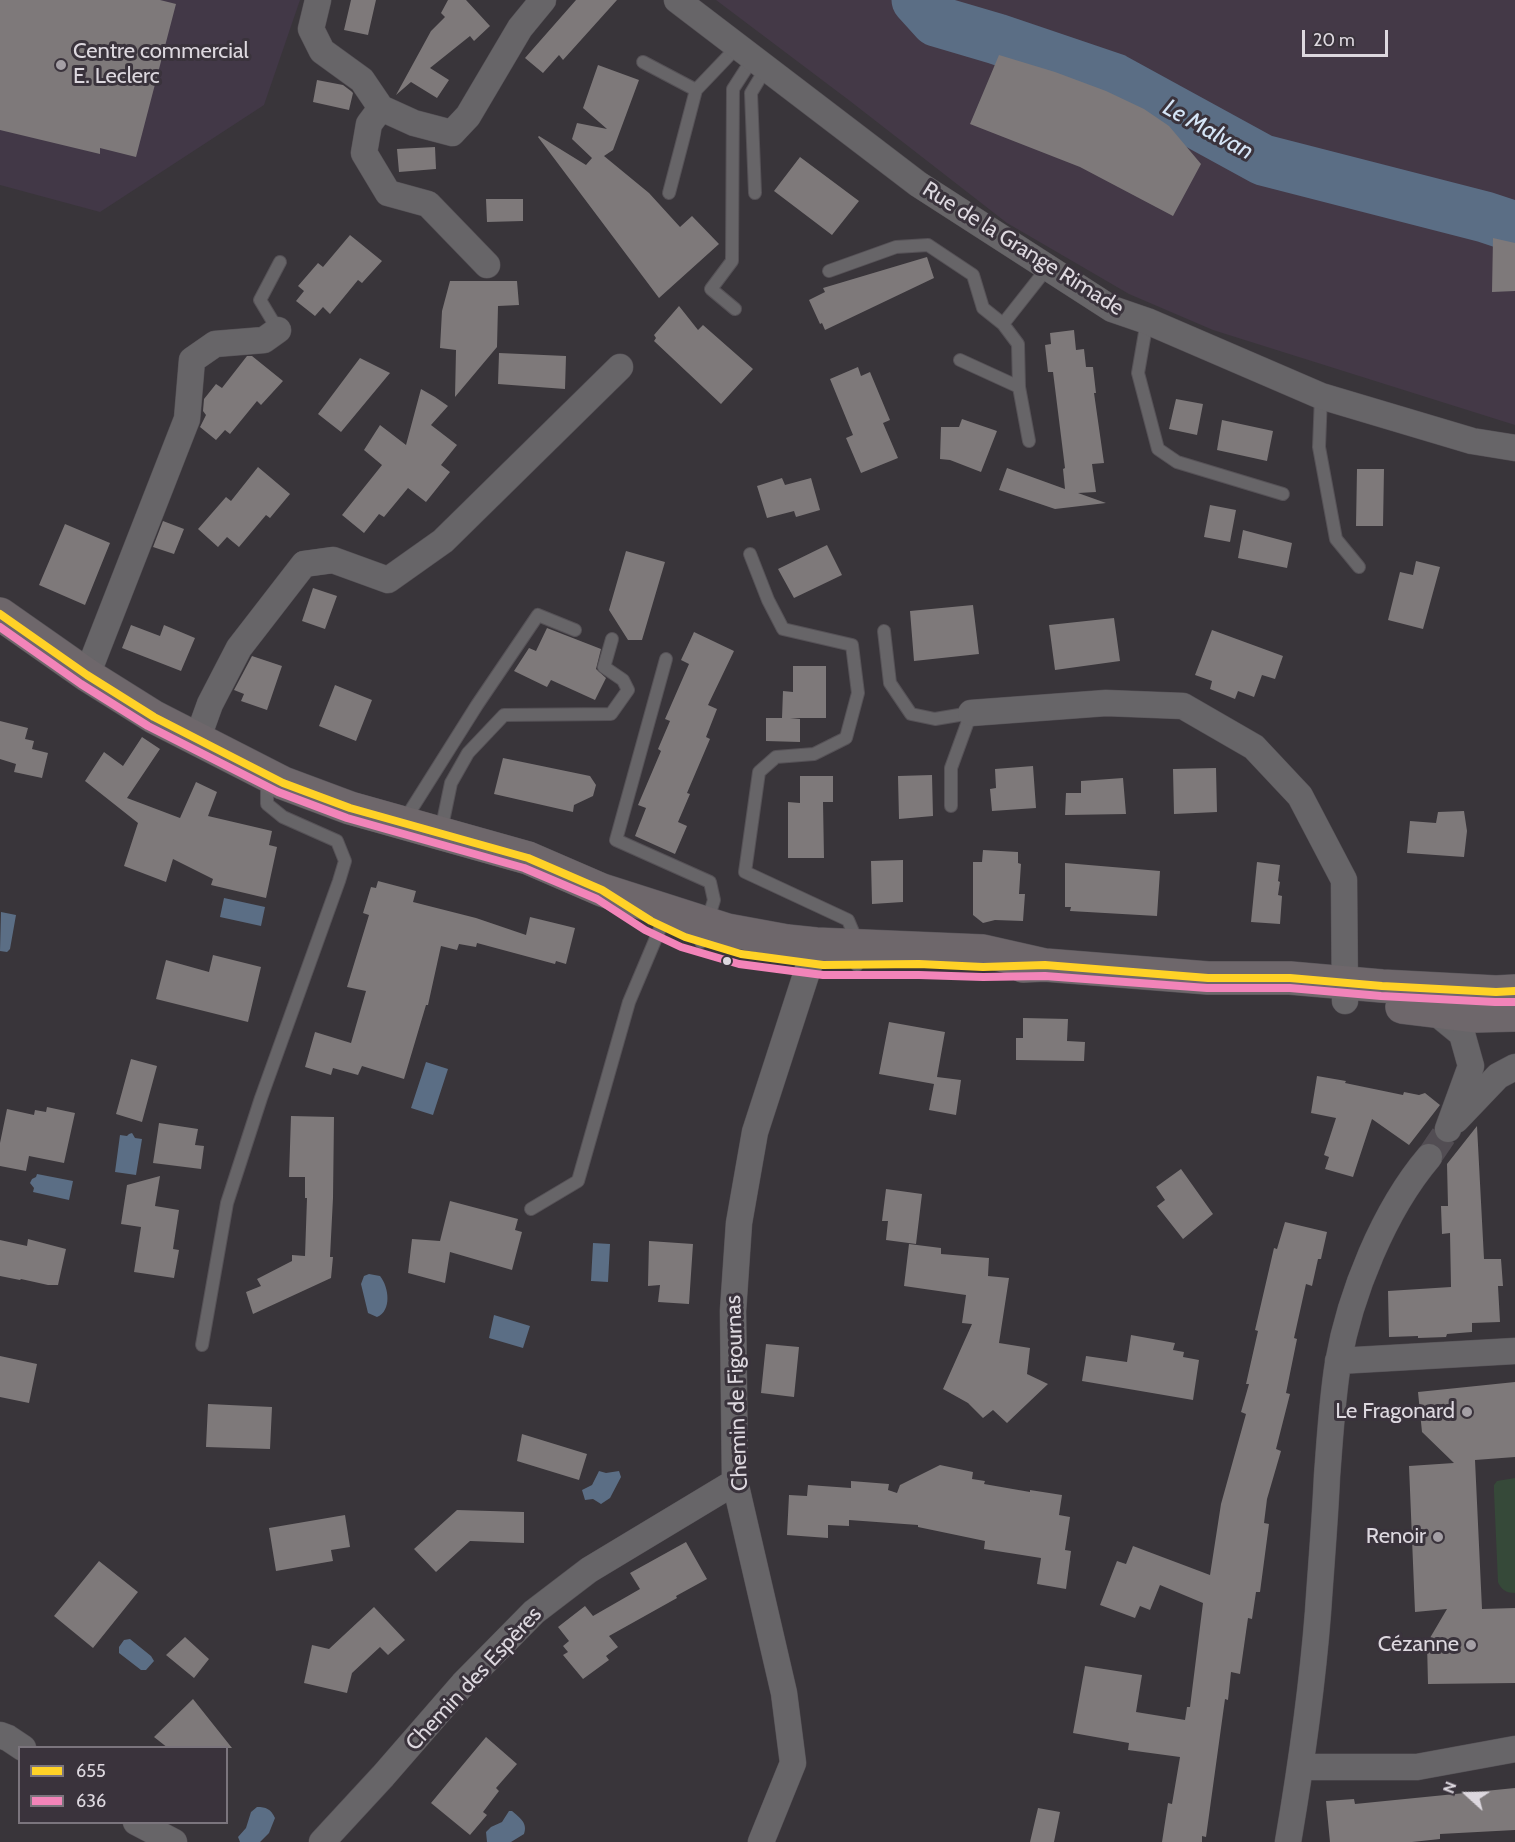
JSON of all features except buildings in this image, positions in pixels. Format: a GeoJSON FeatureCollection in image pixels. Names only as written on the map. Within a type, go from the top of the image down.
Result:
{"type":"FeatureCollection","features":[{"type":"Feature","properties":{"kind":"main road"},"geometry":{"type":"LineString","coordinates":[[3,615],[87,675],[154,717],[283,783],[350,808],[528,858],[703,933],[727,930],[756,936],[813,954],[858,955],[919,964],[983,967],[1045,965],[1208,978],[1288,994],[1515,991]]}},
{"type":"Feature","properties":{"kind":"main road"},"geometry":{"type":"LineString","coordinates":[[1346,992],[1434,1011],[1476,1016],[1515,1015]]}},
{"type":"Feature","properties":{"kind":"street"},"geometry":{"type":"LineString","coordinates":[[318,0],[310,29],[322,51],[362,80],[381,108],[414,123],[452,133],[468,116],[520,28],[543,0]]}},
{"type":"Feature","properties":{"kind":"street","name":"Rue de la Grange Rimade"},"geometry":{"type":"LineString","coordinates":[[677,0],[918,184],[1112,309],[1147,321],[1321,396],[1472,441],[1515,448]]}},
{"type":"Feature","properties":{"kind":"street"},"geometry":{"type":"LineString","coordinates":[[381,108],[369,124],[364,153],[388,193],[429,204],[487,265]]}},
{"type":"Feature","properties":{"kind":"street"},"geometry":{"type":"LineString","coordinates":[[87,675],[187,419],[192,360],[215,344],[264,340],[278,330]]}},
{"type":"Feature","properties":{"kind":"street"},"geometry":{"type":"LineString","coordinates":[[197,740],[210,704],[239,648],[304,564],[333,560],[388,580],[443,541],[620,367]]}},
{"type":"Feature","properties":{"kind":"street"},"geometry":{"type":"LineString","coordinates":[[971,713],[1106,703],[1183,706],[1254,747],[1300,796],[1344,880],[1346,992]]}},
{"type":"Feature","properties":{"kind":"street","name":"Chemin de Figournas"},"geometry":{"type":"LineString","coordinates":[[761,1842],[793,1763],[784,1693],[735,1482],[733,1311],[739,1222],[755,1132],[813,954]]}},
{"type":"Feature","properties":{"kind":"street"},"geometry":{"type":"LineString","coordinates":[[1434,1011],[1462,1034],[1471,1066],[1448,1129],[1498,1076],[1515,1067]]}},
{"type":"Feature","properties":{"kind":"street"},"geometry":{"type":"LineString","coordinates":[[1288,1842],[1300,1767],[1317,1626],[1332,1413],[1338,1361],[1350,1311],[1392,1208],[1429,1156]]}},
{"type":"Feature","properties":{"kind":"street"},"geometry":{"type":"LineString","coordinates":[[1338,1361],[1515,1351]]}},
{"type":"Feature","properties":{"kind":"street","name":"Chemin des Espères"},"geometry":{"type":"LineString","coordinates":[[322,1842],[384,1776],[463,1684],[534,1612],[589,1570],[735,1482]]}},
{"type":"Feature","properties":{"kind":"street"},"geometry":{"type":"LineString","coordinates":[[0,1735],[20,1746]]}},
{"type":"Feature","properties":{"kind":"street"},"geometry":{"type":"LineString","coordinates":[[1300,1767],[1417,1767],[1515,1749]]}},
{"type":"Feature","properties":{"kind":"street"},"geometry":{"type":"LineString","coordinates":[[140,1824],[174,1842]]}},
{"type":"Feature","properties":{"kind":"lane"},"geometry":{"type":"LineString","coordinates":[[669,193],[696,90],[752,57]]}},
{"type":"Feature","properties":{"kind":"lane"},"geometry":{"type":"LineString","coordinates":[[752,57],[755,193]]}},
{"type":"Feature","properties":{"kind":"lane"},"geometry":{"type":"LineString","coordinates":[[735,309],[711,289],[732,261],[733,90],[752,57]]}},
{"type":"Feature","properties":{"kind":"lane"},"geometry":{"type":"LineString","coordinates":[[642,62],[696,90]]}},
{"type":"Feature","properties":{"kind":"lane"},"geometry":{"type":"LineString","coordinates":[[829,272],[896,247],[928,245],[973,275],[983,308],[1003,324],[1018,344],[1019,387],[1029,441]]}},
{"type":"Feature","properties":{"kind":"lane"},"geometry":{"type":"LineString","coordinates":[[278,330],[260,300],[280,262]]}},
{"type":"Feature","properties":{"kind":"lane"},"geometry":{"type":"LineString","coordinates":[[1003,324],[1048,267]]}},
{"type":"Feature","properties":{"kind":"lane"},"geometry":{"type":"LineString","coordinates":[[1147,321],[1138,373],[1158,449],[1177,462],[1283,494]]}},
{"type":"Feature","properties":{"kind":"lane"},"geometry":{"type":"LineString","coordinates":[[960,360],[1019,387]]}},
{"type":"Feature","properties":{"kind":"lane"},"geometry":{"type":"LineString","coordinates":[[1321,396],[1319,447],[1336,539],[1359,567]]}},
{"type":"Feature","properties":{"kind":"lane"},"geometry":{"type":"LineString","coordinates":[[750,554],[768,600],[783,629],[852,645],[858,693],[846,738],[814,754],[776,757],[759,772],[745,872],[848,920],[858,955]]}},
{"type":"Feature","properties":{"kind":"lane"},"geometry":{"type":"LineString","coordinates":[[404,822],[477,705],[538,615],[575,630]]}},
{"type":"Feature","properties":{"kind":"lane"},"geometry":{"type":"LineString","coordinates":[[884,631],[890,683],[911,714],[935,719],[971,713],[951,768],[951,806]]}},
{"type":"Feature","properties":{"kind":"lane"},"geometry":{"type":"LineString","coordinates":[[441,832],[451,783],[468,753],[504,716],[611,714],[628,690],[623,680],[604,667],[612,639]]}},
{"type":"Feature","properties":{"kind":"lane"},"geometry":{"type":"LineString","coordinates":[[666,658],[616,840],[710,882],[714,900],[703,933]]}},
{"type":"Feature","properties":{"kind":"lane"},"geometry":{"type":"LineString","coordinates":[[202,1345],[227,1203],[261,1098],[345,861],[338,841],[283,817],[267,804],[267,775]]}},
{"type":"Feature","properties":{"kind":"lane"},"geometry":{"type":"LineString","coordinates":[[531,1209],[578,1181],[628,1002],[664,918]]}},
{"type":"Feature","properties":{"kind":"shaded area"},"geometry":{"type":"Polygon","coordinates":[[[0,0],[300,0],[264,105],[100,212],[0,185],[0,0]]]}},
{"type":"Feature","properties":{"kind":"shaded area"},"geometry":{"type":"Polygon","coordinates":[[[716,0],[1515,0],[1515,425],[1213,330],[1129,294],[1007,223],[716,0]]]}},
{"type":"Feature","properties":{"kind":"green space"},"geometry":{"type":"Polygon","coordinates":[[[1515,1478],[1515,1593],[1505,1590],[1498,1582],[1494,1485],[1497,1481],[1515,1478]]]}},
{"type":"Feature","properties":{"kind":"water"},"geometry":{"type":"Polygon","coordinates":[[[224,898],[265,907],[261,926],[220,917],[224,898]]]}},
{"type":"Feature","properties":{"kind":"water"},"geometry":{"type":"Polygon","coordinates":[[[1,912],[16,915],[10,949],[7,952],[0,951],[1,912]]]}},
{"type":"Feature","properties":{"kind":"water"},"geometry":{"type":"Polygon","coordinates":[[[426,1062],[448,1069],[433,1115],[411,1108],[426,1062]]]}},
{"type":"Feature","properties":{"kind":"water"},"geometry":{"type":"Polygon","coordinates":[[[132,1133],[135,1138],[142,1139],[136,1175],[115,1172],[120,1135],[127,1136],[132,1133]]]}},
{"type":"Feature","properties":{"kind":"water"},"geometry":{"type":"Polygon","coordinates":[[[37,1174],[73,1181],[69,1200],[33,1192],[34,1188],[30,1183],[37,1174]]]}},
{"type":"Feature","properties":{"kind":"water"},"geometry":{"type":"Polygon","coordinates":[[[593,1243],[610,1244],[608,1282],[591,1281],[593,1243]]]}},
{"type":"Feature","properties":{"kind":"water"},"geometry":{"type":"Polygon","coordinates":[[[369,1274],[380,1276],[387,1292],[385,1310],[377,1317],[368,1313],[361,1284],[364,1276],[369,1274]]]}},
{"type":"Feature","properties":{"kind":"water"},"geometry":{"type":"Polygon","coordinates":[[[494,1315],[530,1326],[523,1348],[489,1338],[494,1315]]]}},
{"type":"Feature","properties":{"kind":"water"},"geometry":{"type":"Polygon","coordinates":[[[599,1471],[606,1473],[619,1471],[621,1477],[610,1498],[601,1504],[593,1499],[585,1500],[582,1490],[592,1485],[599,1471]]]}},
{"type":"Feature","properties":{"kind":"water"},"geometry":{"type":"Polygon","coordinates":[[[130,1639],[154,1661],[146,1670],[141,1670],[119,1653],[119,1647],[124,1640],[130,1639]]]}},
{"type":"Feature","properties":{"kind":"water"},"geometry":{"type":"Polygon","coordinates":[[[257,1807],[268,1809],[275,1818],[269,1833],[260,1842],[240,1842],[238,1837],[246,1828],[251,1812],[257,1807]]]}},
{"type":"Feature","properties":{"kind":"water"},"geometry":{"type":"Polygon","coordinates":[[[509,1811],[512,1811],[522,1821],[525,1827],[524,1834],[511,1842],[487,1842],[486,1832],[502,1822],[509,1811]]]}},
{"type":"Feature","properties":{"kind":"waterway","name":"Le Malvan"},"geometry":{"type":"LineString","coordinates":[[917,0],[936,21],[1115,79],[1263,160],[1485,217],[1515,227]]}},
{"type":"Feature","properties":{"kind":"tunnel"},"geometry":{"type":"LineString","coordinates":[[1429,1157],[1448,1129]]}},
{"type":"Feature","properties":{"kind":"transit line","name":"655"},"geometry":{"type":"LineString","coordinates":[[0,614],[87,675],[154,717],[283,783],[350,808],[528,858],[602,890],[651,921],[685,937],[741,954],[823,965],[919,964],[983,967],[1045,965],[1208,978],[1290,978],[1382,986],[1515,991]]}},
{"type":"Feature","properties":{"kind":"transit line","name":"636"},"geometry":{"type":"LineString","coordinates":[[0,627],[81,684],[148,726],[278,792],[347,818],[524,868],[597,899],[645,930],[681,947],[739,964],[823,975],[1045,976],[1207,988],[1290,988],[1381,996],[1515,1002]]}},
{"type":"Feature","properties":{"kind":"place","name":"Centre commercial E. Leclerc"},"geometry":{"type":"Point","coordinates":[61,65]}},
{"type":"Feature","properties":{"kind":"place","name":"Le Fragonard"},"geometry":{"type":"Point","coordinates":[1467,1412]}},
{"type":"Feature","properties":{"kind":"place","name":"Renoir"},"geometry":{"type":"Point","coordinates":[1438,1537]}},
{"type":"Feature","properties":{"kind":"place","name":"Cézanne"},"geometry":{"type":"Point","coordinates":[1471,1645]}}]}
